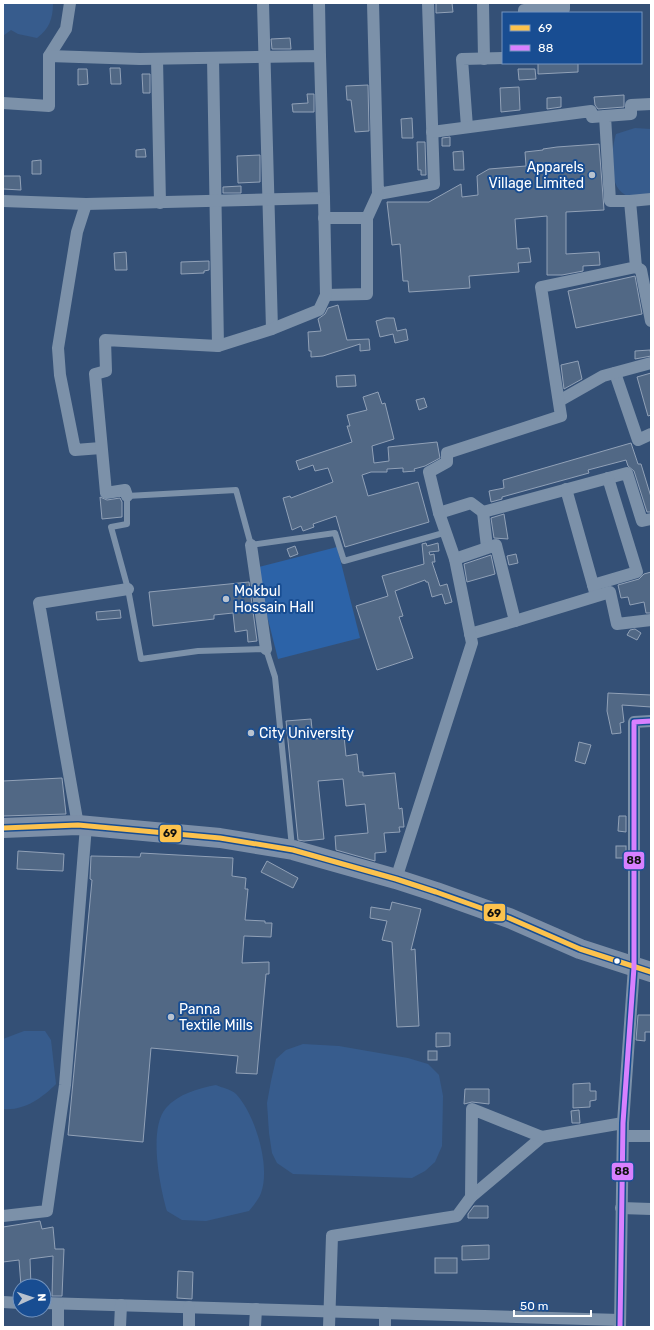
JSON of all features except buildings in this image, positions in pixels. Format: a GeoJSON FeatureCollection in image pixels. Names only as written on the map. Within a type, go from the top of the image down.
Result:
{"type":"FeatureCollection","features":[{"type":"Feature","properties":{"kind":"highway"},"geometry":{"type":"LineString","coordinates":[[3,828],[82,825],[220,838],[293,850],[396,879],[510,918],[580,949],[642,970]]}},
{"type":"Feature","properties":{"kind":"street"},"geometry":{"type":"LineString","coordinates":[[3,103],[49,106],[50,56],[66,29],[70,3]]}},
{"type":"Feature","properties":{"kind":"street"},"geometry":{"type":"LineString","coordinates":[[263,3],[263,58],[272,328]]}},
{"type":"Feature","properties":{"kind":"street"},"geometry":{"type":"LineString","coordinates":[[127,496],[125,490],[106,493],[95,374],[106,371],[105,340],[218,346],[319,310],[326,295],[319,3]]}},
{"type":"Feature","properties":{"kind":"street"},"geometry":{"type":"LineString","coordinates":[[326,295],[367,294],[367,218],[378,194],[373,3]]}},
{"type":"Feature","properties":{"kind":"street"},"geometry":{"type":"LineString","coordinates":[[378,194],[434,184],[428,3]]}},
{"type":"Feature","properties":{"kind":"street"},"geometry":{"type":"LineString","coordinates":[[483,3],[484,59]]}},
{"type":"Feature","properties":{"kind":"street"},"geometry":{"type":"LineString","coordinates":[[524,12],[524,10],[564,9],[564,3]]}},
{"type":"Feature","properties":{"kind":"street"},"geometry":{"type":"LineString","coordinates":[[50,56],[157,59],[320,56]]}},
{"type":"Feature","properties":{"kind":"street"},"geometry":{"type":"LineString","coordinates":[[213,58],[218,346]]}},
{"type":"Feature","properties":{"kind":"street"},"geometry":{"type":"LineString","coordinates":[[468,127],[462,59],[502,58]]}},
{"type":"Feature","properties":{"kind":"street"},"geometry":{"type":"LineString","coordinates":[[157,59],[160,203]]}},
{"type":"Feature","properties":{"kind":"street"},"geometry":{"type":"LineString","coordinates":[[432,132],[591,111],[592,117],[631,114],[631,105],[651,104]]}},
{"type":"Feature","properties":{"kind":"street"},"geometry":{"type":"LineString","coordinates":[[605,116],[610,201],[651,199]]}},
{"type":"Feature","properties":{"kind":"street"},"geometry":{"type":"LineString","coordinates":[[3,201],[86,204],[216,202],[324,198]]}},
{"type":"Feature","properties":{"kind":"street"},"geometry":{"type":"LineString","coordinates":[[630,201],[636,267]]}},
{"type":"Feature","properties":{"kind":"street"},"geometry":{"type":"LineString","coordinates":[[86,204],[77,232],[62,315],[58,348],[60,375],[75,450],[101,448]]}},
{"type":"Feature","properties":{"kind":"street"},"geometry":{"type":"LineString","coordinates":[[324,218],[367,218]]}},
{"type":"Feature","properties":{"kind":"street"},"geometry":{"type":"LineString","coordinates":[[396,879],[472,643],[455,559],[447,532],[439,513],[429,472],[447,462],[447,454],[561,416],[541,287],[636,267],[641,270],[651,321]]}},
{"type":"Feature","properties":{"kind":"street"},"geometry":{"type":"LineString","coordinates":[[558,401],[603,376],[651,363]]}},
{"type":"Feature","properties":{"kind":"street"},"geometry":{"type":"LineString","coordinates":[[615,372],[638,440],[651,434]]}},
{"type":"Feature","properties":{"kind":"street"},"geometry":{"type":"LineString","coordinates":[[482,512],[628,472],[642,521],[651,519]]}},
{"type":"Feature","properties":{"kind":"street"},"geometry":{"type":"LineString","coordinates":[[470,634],[515,621],[595,591],[637,572],[608,478]]}},
{"type":"Feature","properties":{"kind":"street"},"geometry":{"type":"LineString","coordinates":[[566,489],[595,591]]}},
{"type":"Feature","properties":{"kind":"street"},"geometry":{"type":"LineString","coordinates":[[439,513],[471,503],[482,512],[487,547]]}},
{"type":"Feature","properties":{"kind":"street"},"geometry":{"type":"LineString","coordinates":[[251,545],[266,649]]}},
{"type":"Feature","properties":{"kind":"street"},"geometry":{"type":"LineString","coordinates":[[455,559],[496,545],[515,621]]}},
{"type":"Feature","properties":{"kind":"street"},"geometry":{"type":"LineString","coordinates":[[3,1216],[47,1211],[65,1085],[82,825],[39,603],[128,589]]}},
{"type":"Feature","properties":{"kind":"street"},"geometry":{"type":"LineString","coordinates":[[595,591],[610,592],[617,624],[651,620]]}},
{"type":"Feature","properties":{"kind":"street"},"geometry":{"type":"LineString","coordinates":[[52,1304],[385,1313],[528,1322],[620,1324],[623,1123],[642,970],[634,722],[651,721]]}},
{"type":"Feature","properties":{"kind":"street"},"geometry":{"type":"LineString","coordinates":[[471,1197],[472,1109],[542,1137]]}},
{"type":"Feature","properties":{"kind":"street"},"geometry":{"type":"LineString","coordinates":[[329,1327],[332,1236],[457,1216],[471,1197],[542,1137],[623,1123]]}},
{"type":"Feature","properties":{"kind":"street"},"geometry":{"type":"LineString","coordinates":[[623,1136],[651,1136]]}},
{"type":"Feature","properties":{"kind":"street"},"geometry":{"type":"LineString","coordinates":[[621,1208],[651,1209]]}},
{"type":"Feature","properties":{"kind":"street"},"geometry":{"type":"LineString","coordinates":[[58,1304],[58,1327]]}},
{"type":"Feature","properties":{"kind":"street"},"geometry":{"type":"LineString","coordinates":[[120,1327],[121,1305]]}},
{"type":"Feature","properties":{"kind":"street"},"geometry":{"type":"LineString","coordinates":[[189,1308],[189,1327]]}},
{"type":"Feature","properties":{"kind":"street"},"geometry":{"type":"LineString","coordinates":[[256,1309],[256,1327]]}},
{"type":"Feature","properties":{"kind":"street"},"geometry":{"type":"LineString","coordinates":[[385,1313],[385,1327]]}},
{"type":"Feature","properties":{"kind":"lane"},"geometry":{"type":"LineString","coordinates":[[293,850],[275,677],[266,649],[198,651],[142,659],[128,589],[112,527],[127,524],[127,496],[236,490],[251,545],[325,533],[335,533],[344,561],[447,532]]}},
{"type":"Feature","properties":{"kind":"shaded area"},"geometry":{"type":"Polygon","coordinates":[[[3,3],[53,3],[50,23],[45,31],[37,38],[18,34],[11,30],[3,36],[3,3]]]}},
{"type":"Feature","properties":{"kind":"shaded area"},"geometry":{"type":"Polygon","coordinates":[[[635,128],[651,129],[651,193],[629,196],[622,193],[617,186],[612,169],[612,159],[616,134],[635,128]]]}},
{"type":"Feature","properties":{"kind":"shaded area"},"geometry":{"type":"Polygon","coordinates":[[[337,547],[360,638],[278,659],[255,568],[337,547]]]}},
{"type":"Feature","properties":{"kind":"shaded area"},"geometry":{"type":"Polygon","coordinates":[[[24,1031],[45,1031],[51,1040],[56,1084],[39,1099],[25,1106],[3,1109],[3,1039],[24,1031]]]}},
{"type":"Feature","properties":{"kind":"shaded area"},"geometry":{"type":"Polygon","coordinates":[[[303,1044],[339,1046],[408,1058],[428,1064],[439,1075],[443,1096],[442,1146],[435,1162],[425,1171],[412,1178],[293,1174],[277,1163],[272,1153],[269,1133],[267,1103],[271,1081],[276,1059],[286,1050],[303,1044]]]}},
{"type":"Feature","properties":{"kind":"shaded area"},"geometry":{"type":"Polygon","coordinates":[[[216,1085],[234,1092],[243,1103],[249,1114],[259,1141],[264,1169],[264,1182],[261,1193],[249,1211],[206,1221],[182,1220],[167,1211],[161,1188],[157,1158],[157,1143],[161,1117],[166,1108],[176,1099],[196,1090],[216,1085]]]}},
{"type":"Feature","properties":{"kind":"transit line","name":"88"},"geometry":{"type":"LineString","coordinates":[[620,1327],[623,1123],[634,967],[634,722],[651,721]]}},
{"type":"Feature","properties":{"kind":"transit line","name":"69"},"geometry":{"type":"LineString","coordinates":[[3,828],[78,825],[220,838],[293,850],[396,879],[436,892],[509,918],[580,949],[651,972]]}},
{"type":"Feature","properties":{"kind":"place","name":"Apparels Village Limited"},"geometry":{"type":"Point","coordinates":[592,175]}},
{"type":"Feature","properties":{"kind":"place","name":"Mokbul Hossain Hall"},"geometry":{"type":"Point","coordinates":[226,599]}},
{"type":"Feature","properties":{"kind":"place","name":"City University"},"geometry":{"type":"Point","coordinates":[251,733]}},
{"type":"Feature","properties":{"kind":"place","name":"Panna Textile Mills"},"geometry":{"type":"Point","coordinates":[171,1017]}}]}
